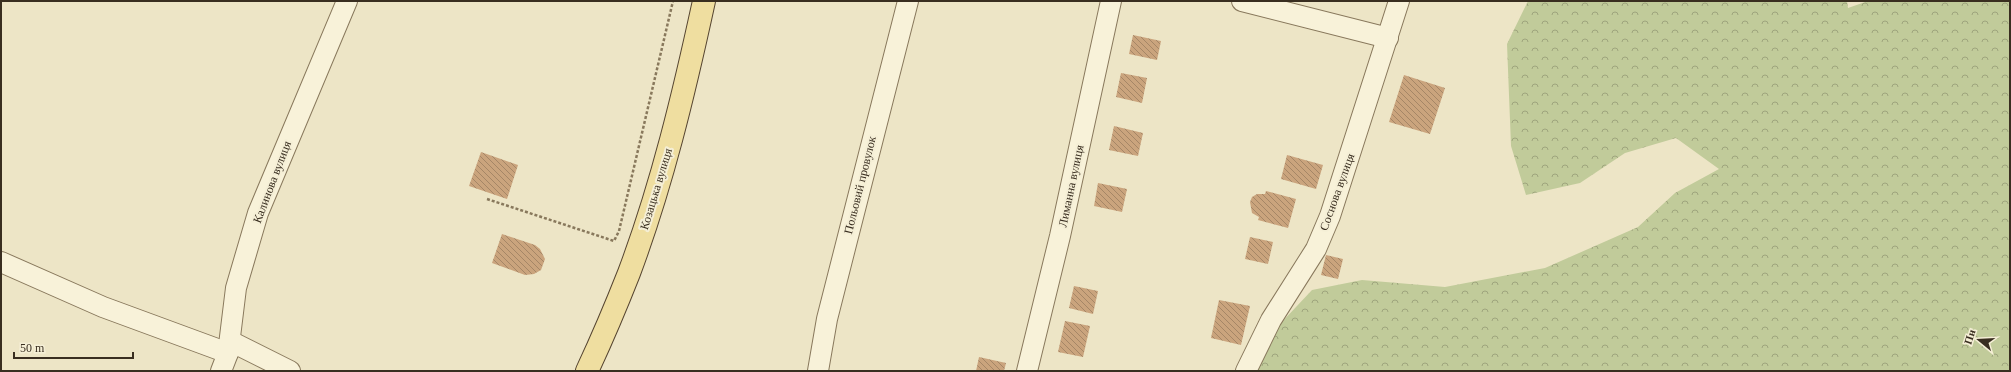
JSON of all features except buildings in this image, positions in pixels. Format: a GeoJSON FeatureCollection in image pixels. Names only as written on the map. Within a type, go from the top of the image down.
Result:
{"type":"FeatureCollection","features":[{"type":"Feature","properties":{"kind":"main road","name":"Козацька вулиця"},"geometry":{"type":"LineString","coordinates":[[587,371],[629,273],[645,226],[667,153],[704,1]]}},
{"type":"Feature","properties":{"kind":"street","name":"Калинова вулиця"},"geometry":{"type":"LineString","coordinates":[[221,371],[229,347],[236,288],[258,213],[347,1]]}},
{"type":"Feature","properties":{"kind":"street","name":"Польовий провулок"},"geometry":{"type":"LineString","coordinates":[[818,371],[826,319],[908,1]]}},
{"type":"Feature","properties":{"kind":"street","name":"Лиманна вулиця"},"geometry":{"type":"LineString","coordinates":[[1027,371],[1060,236],[1111,1]]}},
{"type":"Feature","properties":{"kind":"street"},"geometry":{"type":"LineString","coordinates":[[1242,1],[1388,38]]}},
{"type":"Feature","properties":{"kind":"street","name":"Соснова вулиця"},"geometry":{"type":"LineString","coordinates":[[1246,371],[1271,320],[1316,249],[1330,216],[1388,38],[1398,1]]}},
{"type":"Feature","properties":{"kind":"street"},"geometry":{"type":"LineString","coordinates":[[1,262],[103,307],[229,347],[290,371]]}},
{"type":"Feature","properties":{"kind":"path"},"geometry":{"type":"LineString","coordinates":[[487,199],[614,241],[619,231],[673,1]]}},
{"type":"Feature","properties":{"kind":"green space"},"geometry":{"type":"Polygon","coordinates":[[[1528,1],[1847,1],[1848,8],[1868,1],[2010,1],[2010,371],[1252,371],[1280,324],[1312,290],[1362,280],[1445,287],[1545,268],[1638,227],[1675,193],[1719,169],[1676,138],[1625,153],[1580,183],[1526,195],[1511,146],[1507,44],[1528,1]]]}}]}
